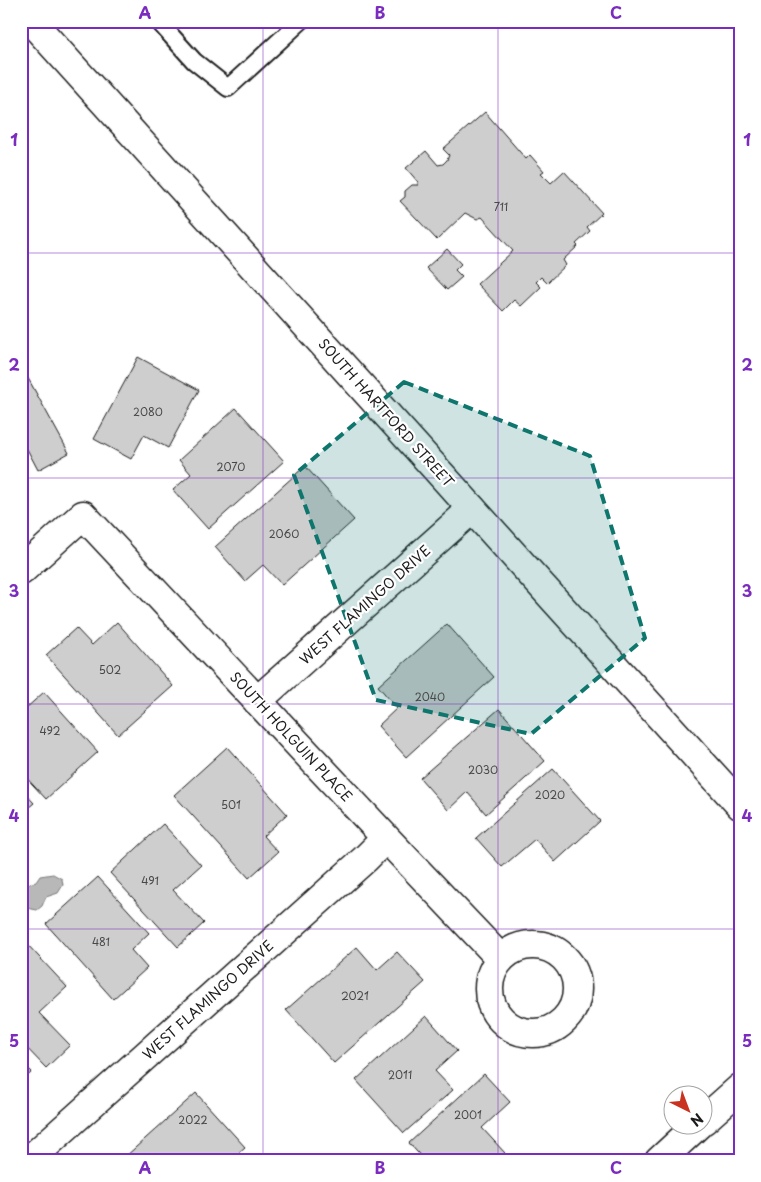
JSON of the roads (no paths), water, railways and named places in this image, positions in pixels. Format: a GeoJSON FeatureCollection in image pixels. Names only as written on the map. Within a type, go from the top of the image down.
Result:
{"type":"FeatureCollection","features":[{"type":"Feature","properties":{"kind":"street","name":"SOUTH HARTFORD STREET"},"geometry":{"type":"LineString","coordinates":[[32,21],[740,805]]}},
{"type":"Feature","properties":{"kind":"street","name":"WEST FLAMINGO DRIVE"},"geometry":{"type":"LineString","coordinates":[[257,701],[472,509]]}},
{"type":"Feature","properties":{"kind":"street","name":"SOUTH HOLGUIN PLACE"},"geometry":{"type":"LineString","coordinates":[[21,570],[83,515],[501,958]]}},
{"type":"Feature","properties":{"kind":"street","name":"WEST FLAMINGO DRIVE"},"geometry":{"type":"LineString","coordinates":[[28,1161],[365,859],[386,838]]}},
{"type":"Feature","properties":{"kind":"street"},"geometry":{"type":"LineString","coordinates":[[714,1111],[740,1088]]}},
{"type":"Feature","properties":{"kind":"street"},"geometry":{"type":"LineString","coordinates":[[659,1161],[688,1134]]}},
{"type":"Feature","properties":{"kind":"lane"},"geometry":{"type":"LineString","coordinates":[[158,21],[194,61],[228,88],[301,21]]}}]}
